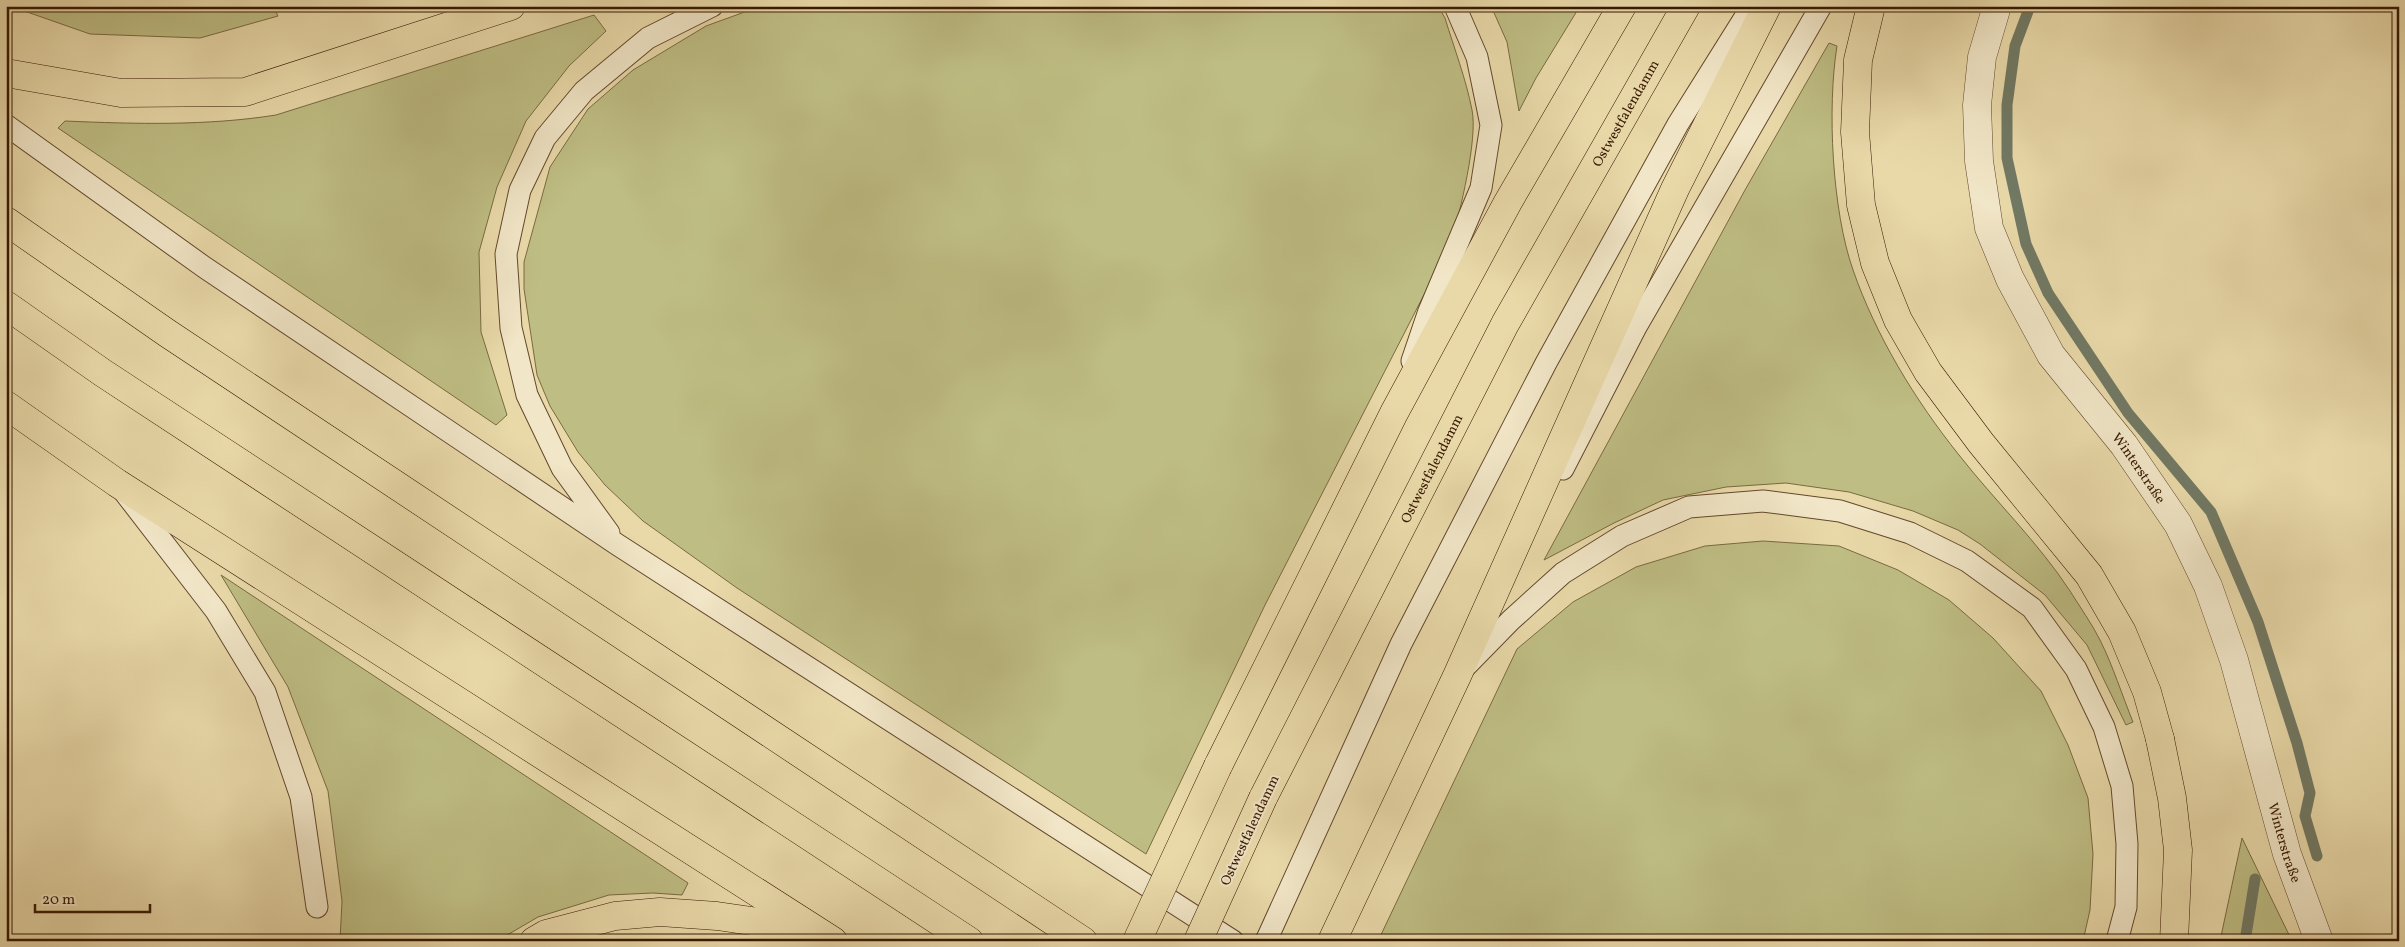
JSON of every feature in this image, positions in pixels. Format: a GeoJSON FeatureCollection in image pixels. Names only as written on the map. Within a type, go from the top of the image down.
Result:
{"type":"FeatureCollection","features":[{"type":"Feature","properties":{"kind":"highway"},"geometry":{"type":"LineString","coordinates":[[6,73],[120,93],[245,92],[511,6]]}},
{"type":"Feature","properties":{"kind":"highway"},"geometry":{"type":"LineString","coordinates":[[1137,941],[1218,766],[1394,413],[1508,202],[1622,6]]}},
{"type":"Feature","properties":{"kind":"highway","name":"Ostwestfalendamm"},"geometry":{"type":"LineString","coordinates":[[1198,941],[1263,798],[1506,324],[1686,6]]}},
{"type":"Feature","properties":{"kind":"highway"},"geometry":{"type":"LineString","coordinates":[[1332,941],[1367,863],[1457,676],[1675,189],[1767,6]]}},
{"type":"Feature","properties":{"kind":"highway"},"geometry":{"type":"LineString","coordinates":[[1871,6],[1858,60],[1855,132],[1861,205],[1875,263],[1898,320],[1928,372],[1981,443],[2089,575],[2122,632],[2147,692],[2160,739],[2172,798],[2178,850],[2174,941]]}},
{"type":"Feature","properties":{"kind":"highway"},"geometry":{"type":"LineString","coordinates":[[6,221],[167,334],[1083,941]]}},
{"type":"Feature","properties":{"kind":"highway"},"geometry":{"type":"LineString","coordinates":[[6,305],[119,384],[969,941]]}},
{"type":"Feature","properties":{"kind":"highway"},"geometry":{"type":"LineString","coordinates":[[6,404],[117,483],[826,936]]}},
{"type":"Feature","properties":{"kind":"highway"},"geometry":{"type":"LineString","coordinates":[[534,941],[546,934],[615,916],[660,912],[717,916],[826,936]]}},
{"type":"Feature","properties":{"kind":"street","name":"Winterstraße"},"geometry":{"type":"LineString","coordinates":[[1997,6],[1982,57],[1977,105],[1979,161],[1989,228],[2010,279],[2051,355],[2124,445],[2178,524],[2208,586],[2234,660],[2287,854],[2319,941]]}},
{"type":"Feature","properties":{"kind":"lane"},"geometry":{"type":"LineString","coordinates":[[618,545],[562,468],[528,395],[511,328],[506,254],[520,190],[546,138],[584,91],[648,38],[712,6]]}},
{"type":"Feature","properties":{"kind":"lane"},"geometry":{"type":"LineString","coordinates":[[1394,413],[1429,311],[1480,188],[1491,125],[1477,57],[1456,6]]}},
{"type":"Feature","properties":{"kind":"lane"},"geometry":{"type":"LineString","coordinates":[[1266,941],[1401,644],[1546,363],[1678,124],[1752,6]]}},
{"type":"Feature","properties":{"kind":"lane"},"geometry":{"type":"LineString","coordinates":[[1457,676],[1636,327],[1822,6]]}},
{"type":"Feature","properties":{"kind":"lane"},"geometry":{"type":"LineString","coordinates":[[6,125],[204,266],[618,545],[1233,941]]}},
{"type":"Feature","properties":{"kind":"lane"},"geometry":{"type":"LineString","coordinates":[[117,483],[216,611],[265,692],[300,797],[317,907]]}},
{"type":"Feature","properties":{"kind":"lane"},"geometry":{"type":"LineString","coordinates":[[1457,676],[1511,620],[1563,573],[1622,536],[1689,507],[1764,501],[1840,511],[1910,533],[1967,560],[2032,608],[2076,669],[2104,727],[2122,786],[2127,844],[2126,908],[2117,941]]}},
{"type":"Feature","properties":{"kind":"shaded area"},"geometry":{"type":"Polygon","coordinates":[[[10,6],[273,6],[278,16],[200,38],[90,34],[10,6]]]}},
{"type":"Feature","properties":{"kind":"shaded area"},"geometry":{"type":"Polygon","coordinates":[[[761,6],[1438,6],[1445,18],[1467,87],[1473,123],[1473,138],[1467,176],[1451,242],[1265,605],[1146,854],[737,588],[643,521],[605,485],[578,452],[550,406],[537,375],[524,289],[524,262],[550,167],[588,109],[633,70],[706,26],[761,6]]]}},
{"type":"Feature","properties":{"kind":"shaded area"},"geometry":{"type":"Polygon","coordinates":[[[1491,6],[1580,6],[1536,78],[1519,111],[1507,42],[1491,6]]]}},
{"type":"Feature","properties":{"kind":"shaded area"},"geometry":{"type":"Polygon","coordinates":[[[594,15],[606,31],[569,66],[526,121],[497,187],[479,252],[481,332],[507,415],[496,425],[58,128],[65,121],[197,123],[276,115],[594,15]]]}},
{"type":"Feature","properties":{"kind":"shaded area"},"geometry":{"type":"Polygon","coordinates":[[[1829,43],[1837,46],[1832,99],[1833,159],[1836,189],[1846,246],[1862,295],[1898,367],[1927,412],[1973,472],[2058,573],[2090,622],[2113,670],[2133,722],[2126,725],[2087,645],[2045,595],[1980,544],[1958,530],[1913,511],[1849,492],[1786,483],[1726,487],[1663,500],[1614,523],[1544,560],[1745,190],[1829,43]]]}},
{"type":"Feature","properties":{"kind":"shaded area"},"geometry":{"type":"Polygon","coordinates":[[[1763,541],[1839,546],[1898,570],[1949,600],[1993,638],[2041,691],[2068,745],[2088,798],[2093,854],[2090,910],[2083,941],[1378,941],[1517,649],[1573,602],[1636,567],[1705,546],[1763,541]]]}},
{"type":"Feature","properties":{"kind":"shaded area"},"geometry":{"type":"Polygon","coordinates":[[[221,575],[688,883],[682,895],[653,893],[609,895],[538,917],[497,941],[340,941],[342,901],[328,791],[288,687],[221,575]]]}},
{"type":"Feature","properties":{"kind":"shaded area"},"geometry":{"type":"Polygon","coordinates":[[[2242,838],[2292,941],[2220,941],[2242,838]]]}},
{"type":"Feature","properties":{"kind":"waterway"},"geometry":{"type":"LineString","coordinates":[[2030,6],[2015,46],[2007,105],[2007,158],[2026,244],[2048,293],[2128,413],[2211,512],[2258,622],[2297,743],[2310,793],[2305,816],[2317,856]]}},
{"type":"Feature","properties":{"kind":"waterway"},"geometry":{"type":"LineString","coordinates":[[2245,941],[2255,879]]}}]}
